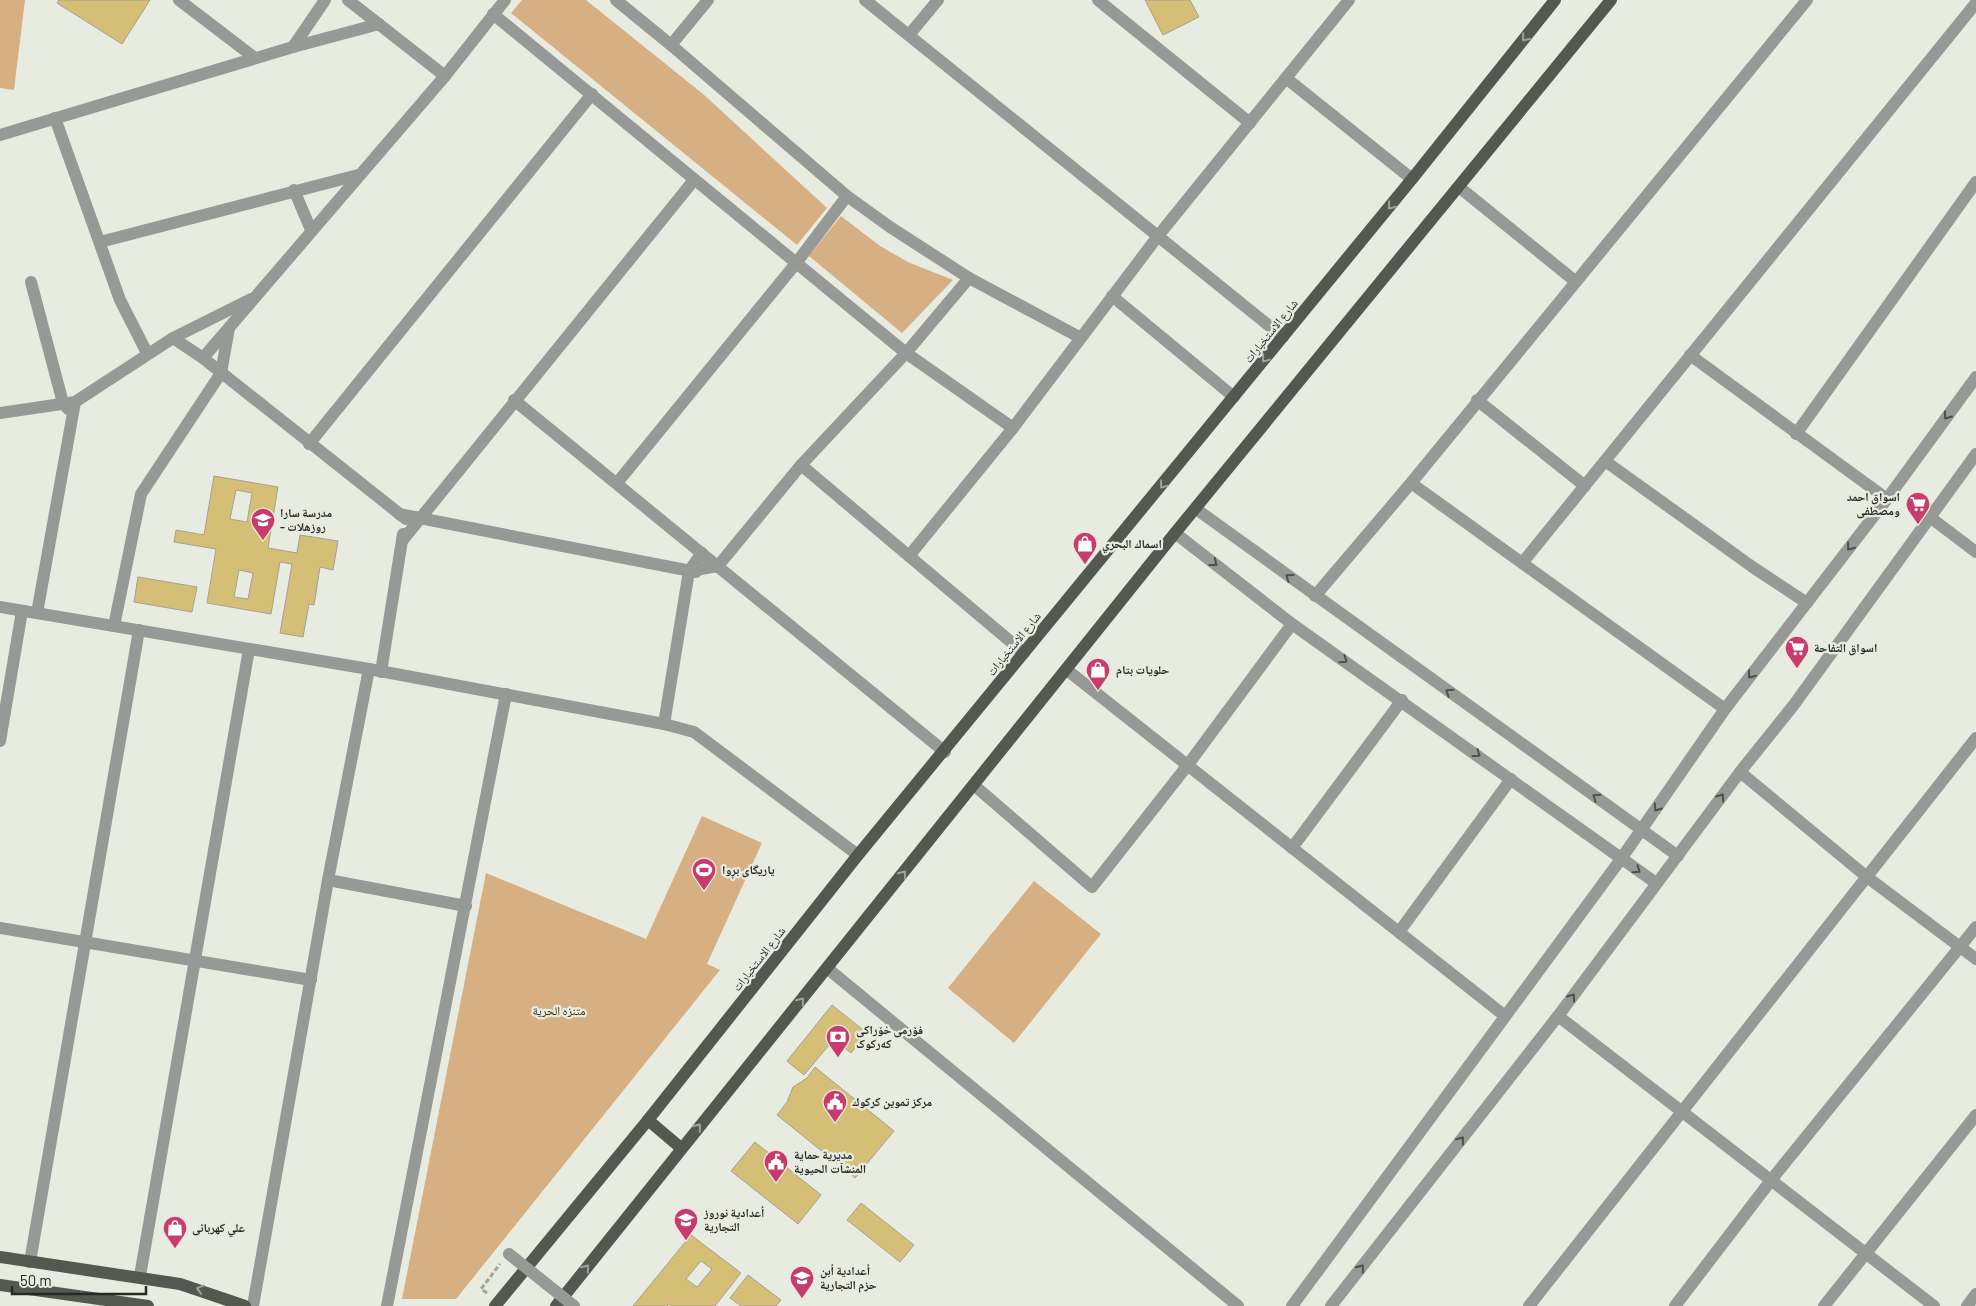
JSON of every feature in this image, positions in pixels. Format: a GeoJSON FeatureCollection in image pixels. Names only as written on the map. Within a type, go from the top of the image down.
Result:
{"type":"FeatureCollection","features":[{"type":"Feature","properties":{"kind":"main road","name":"شارع الاستخبارات"},"geometry":{"type":"LineString","coordinates":[[495,1306],[648,1120],[858,855],[945,752],[1284,337],[1555,0]]}},
{"type":"Feature","properties":{"kind":"main road"},"geometry":{"type":"LineString","coordinates":[[556,1306],[975,786],[1175,533],[1611,0]]}},
{"type":"Feature","properties":{"kind":"main road"},"geometry":{"type":"LineString","coordinates":[[648,1120],[682,1148]]}},
{"type":"Feature","properties":{"kind":"main road"},"geometry":{"type":"LineString","coordinates":[[0,1257],[140,1276],[180,1284],[245,1306]]}},
{"type":"Feature","properties":{"kind":"main road"},"geometry":{"type":"LineString","coordinates":[[0,1285],[148,1306]]}},
{"type":"Feature","properties":{"kind":"street"},"geometry":{"type":"LineString","coordinates":[[179,0],[255,58]]}},
{"type":"Feature","properties":{"kind":"street"},"geometry":{"type":"LineString","coordinates":[[293,47],[324,0]]}},
{"type":"Feature","properties":{"kind":"street"},"geometry":{"type":"LineString","coordinates":[[348,0],[446,76]]}},
{"type":"Feature","properties":{"kind":"street"},"geometry":{"type":"LineString","coordinates":[[203,358],[358,175],[446,76],[505,0]]}},
{"type":"Feature","properties":{"kind":"street"},"geometry":{"type":"LineString","coordinates":[[616,0],[671,44],[847,196],[890,227],[970,278],[1081,338]]}},
{"type":"Feature","properties":{"kind":"street"},"geometry":{"type":"LineString","coordinates":[[671,44],[708,0]]}},
{"type":"Feature","properties":{"kind":"street"},"geometry":{"type":"LineString","coordinates":[[865,0],[1284,337]]}},
{"type":"Feature","properties":{"kind":"street"},"geometry":{"type":"LineString","coordinates":[[909,35],[938,0]]}},
{"type":"Feature","properties":{"kind":"street"},"geometry":{"type":"LineString","coordinates":[[1098,0],[1250,122]]}},
{"type":"Feature","properties":{"kind":"street"},"geometry":{"type":"LineString","coordinates":[[1315,596],[1411,484],[1477,400],[1807,0]]}},
{"type":"Feature","properties":{"kind":"street"},"geometry":{"type":"LineString","coordinates":[[909,556],[1013,428],[1158,236],[1286,78],[1342,2]]}},
{"type":"Feature","properties":{"kind":"street"},"geometry":{"type":"LineString","coordinates":[[1522,562],[1976,3]]}},
{"type":"Feature","properties":{"kind":"street"},"geometry":{"type":"LineString","coordinates":[[493,14],[906,353],[1013,428]]}},
{"type":"Feature","properties":{"kind":"street"},"geometry":{"type":"LineString","coordinates":[[0,135],[255,58],[379,24]]}},
{"type":"Feature","properties":{"kind":"street"},"geometry":{"type":"LineString","coordinates":[[1286,78],[1412,179]]}},
{"type":"Feature","properties":{"kind":"street"},"geometry":{"type":"LineString","coordinates":[[309,444],[592,94]]}},
{"type":"Feature","properties":{"kind":"street"},"geometry":{"type":"LineString","coordinates":[[56,118],[120,300],[148,353]]}},
{"type":"Feature","properties":{"kind":"street"},"geometry":{"type":"LineString","coordinates":[[100,242],[294,190],[358,175]]}},
{"type":"Feature","properties":{"kind":"street"},"geometry":{"type":"LineString","coordinates":[[253,1306],[328,880],[402,540],[409,519],[514,400],[694,180]]}},
{"type":"Feature","properties":{"kind":"street"},"geometry":{"type":"LineString","coordinates":[[1796,434],[1976,182]]}},
{"type":"Feature","properties":{"kind":"street"},"geometry":{"type":"LineString","coordinates":[[1459,187],[1576,281]]}},
{"type":"Feature","properties":{"kind":"street"},"geometry":{"type":"LineString","coordinates":[[294,190],[312,230]]}},
{"type":"Feature","properties":{"kind":"street"},"geometry":{"type":"LineString","coordinates":[[616,483],[797,262],[847,196]]}},
{"type":"Feature","properties":{"kind":"street"},"geometry":{"type":"LineString","coordinates":[[689,571],[718,566],[800,465],[906,353],[970,278]]}},
{"type":"Feature","properties":{"kind":"street"},"geometry":{"type":"LineString","coordinates":[[31,282],[73,415],[37,613]]}},
{"type":"Feature","properties":{"kind":"street"},"geometry":{"type":"LineString","coordinates":[[0,413],[69,403],[172,338],[255,296]]}},
{"type":"Feature","properties":{"kind":"street"},"geometry":{"type":"LineString","coordinates":[[1112,296],[1234,397]]}},
{"type":"Feature","properties":{"kind":"street"},"geometry":{"type":"LineString","coordinates":[[114,626],[141,494],[221,373],[229,328]]}},
{"type":"Feature","properties":{"kind":"street"},"geometry":{"type":"LineString","coordinates":[[172,338],[203,358],[309,444],[409,519],[733,579]]}},
{"type":"Feature","properties":{"kind":"street"},"geometry":{"type":"LineString","coordinates":[[1690,355],[1887,499]]}},
{"type":"Feature","properties":{"kind":"street"},"geometry":{"type":"LineString","coordinates":[[1292,1306],[1621,859],[1725,709],[1887,499],[1976,377]]}},
{"type":"Feature","properties":{"kind":"street"},"geometry":{"type":"LineString","coordinates":[[514,400],[945,752]]}},
{"type":"Feature","properties":{"kind":"street"},"geometry":{"type":"LineString","coordinates":[[1477,400],[1585,486]]}},
{"type":"Feature","properties":{"kind":"street"},"geometry":{"type":"LineString","coordinates":[[1331,1306],[1558,1016],[1740,772],[1793,706],[1976,454]]}},
{"type":"Feature","properties":{"kind":"street"},"geometry":{"type":"LineString","coordinates":[[1604,462],[1807,603]]}},
{"type":"Feature","properties":{"kind":"street"},"geometry":{"type":"LineString","coordinates":[[800,465],[1024,653]]}},
{"type":"Feature","properties":{"kind":"street"},"geometry":{"type":"LineString","coordinates":[[1411,484],[1725,709]]}},
{"type":"Feature","properties":{"kind":"street"},"geometry":{"type":"LineString","coordinates":[[1196,509],[1678,856]]}},
{"type":"Feature","properties":{"kind":"street"},"geometry":{"type":"LineString","coordinates":[[1931,518],[1976,552]]}},
{"type":"Feature","properties":{"kind":"street"},"geometry":{"type":"LineString","coordinates":[[1175,533],[1292,624],[1402,700],[1656,883]]}},
{"type":"Feature","properties":{"kind":"street"},"geometry":{"type":"LineString","coordinates":[[664,724],[689,571],[702,553]]}},
{"type":"Feature","properties":{"kind":"street"},"geometry":{"type":"LineString","coordinates":[[0,607],[506,694],[664,724],[694,732],[858,855]]}},
{"type":"Feature","properties":{"kind":"street"},"geometry":{"type":"LineString","coordinates":[[0,741],[22,611]]}},
{"type":"Feature","properties":{"kind":"street"},"geometry":{"type":"LineString","coordinates":[[975,786],[1092,887],[1187,766],[1292,624]]}},
{"type":"Feature","properties":{"kind":"street"},"geometry":{"type":"LineString","coordinates":[[30,1262],[139,630]]}},
{"type":"Feature","properties":{"kind":"street"},"geometry":{"type":"LineString","coordinates":[[140,1276],[249,649]]}},
{"type":"Feature","properties":{"kind":"street"},"geometry":{"type":"LineString","coordinates":[[1067,670],[1505,1016]]}},
{"type":"Feature","properties":{"kind":"street"},"geometry":{"type":"LineString","coordinates":[[387,1306],[506,694]]}},
{"type":"Feature","properties":{"kind":"street"},"geometry":{"type":"LineString","coordinates":[[1292,848],[1402,700]]}},
{"type":"Feature","properties":{"kind":"street"},"geometry":{"type":"LineString","coordinates":[[1529,1306],[1976,738]]}},
{"type":"Feature","properties":{"kind":"street"},"geometry":{"type":"LineString","coordinates":[[1740,772],[1867,877],[1976,959]]}},
{"type":"Feature","properties":{"kind":"street"},"geometry":{"type":"LineString","coordinates":[[1399,932],[1511,779]]}},
{"type":"Feature","properties":{"kind":"street"},"geometry":{"type":"LineString","coordinates":[[328,880],[466,906]]}},
{"type":"Feature","properties":{"kind":"street"},"geometry":{"type":"LineString","coordinates":[[1675,1306],[1772,1179],[1976,927]]}},
{"type":"Feature","properties":{"kind":"street"},"geometry":{"type":"LineString","coordinates":[[0,928],[311,980]]}},
{"type":"Feature","properties":{"kind":"street"},"geometry":{"type":"LineString","coordinates":[[827,968],[1238,1306]]}},
{"type":"Feature","properties":{"kind":"street"},"geometry":{"type":"LineString","coordinates":[[1558,1016],[1772,1179],[1934,1306]]}},
{"type":"Feature","properties":{"kind":"street"},"geometry":{"type":"LineString","coordinates":[[1824,1306],[1976,1114]]}},
{"type":"Feature","properties":{"kind":"street"},"geometry":{"type":"LineString","coordinates":[[509,1254],[574,1306]]}},
{"type":"Feature","properties":{"kind":"street"},"geometry":{"type":"LineString","coordinates":[[1966,1306],[1976,1294]]}},
{"type":"Feature","properties":{"kind":"path"},"geometry":{"type":"LineString","coordinates":[[481,1288],[509,1254]]}},
{"type":"Feature","properties":{"kind":"green space"},"geometry":{"type":"Polygon","coordinates":[[[0,0],[25,0],[14,90],[0,88],[0,0]]]}},
{"type":"Feature","properties":{"kind":"green space"},"geometry":{"type":"Polygon","coordinates":[[[522,0],[586,0],[703,94],[827,208],[797,245],[511,13],[522,0]]]}},
{"type":"Feature","properties":{"kind":"green space"},"geometry":{"type":"Polygon","coordinates":[[[841,216],[880,246],[908,262],[953,280],[902,333],[809,256],[841,216]]]}},
{"type":"Feature","properties":{"kind":"green space","name":"متنزه الحرية"},"geometry":{"type":"Polygon","coordinates":[[[702,816],[762,843],[707,964],[720,970],[456,1299],[402,1299],[486,873],[646,939],[702,816]]]}},
{"type":"Feature","properties":{"kind":"green space"},"geometry":{"type":"Polygon","coordinates":[[[1034,881],[1101,934],[1014,1043],[948,988],[1034,881]]]}},
{"type":"Feature","properties":{"kind":"building"},"geometry":{"type":"Polygon","coordinates":[[[59,0],[150,0],[122,44],[57,3],[59,0]]]}},
{"type":"Feature","properties":{"kind":"building"},"geometry":{"type":"Polygon","coordinates":[[[1145,0],[1190,0],[1199,17],[1163,35],[1145,0]]]}},
{"type":"Feature","properties":{"kind":"building"},"geometry":{"type":"Polygon","coordinates":[[[214,476],[278,487],[268,548],[297,553],[300,535],[338,541],[333,570],[320,567],[314,605],[309,604],[303,637],[280,633],[292,564],[280,562],[271,614],[207,603],[216,549],[174,542],[176,530],[204,535],[214,476]],[[236,490],[230,519],[247,522],[252,493],[236,490]],[[239,570],[234,597],[248,599],[253,573],[239,570]]]}},
{"type":"Feature","properties":{"kind":"building"},"geometry":{"type":"Polygon","coordinates":[[[138,577],[197,587],[192,612],[134,602],[138,577]]]}},
{"type":"Feature","properties":{"kind":"building"},"geometry":{"type":"Polygon","coordinates":[[[832,1005],[867,1033],[851,1053],[834,1039],[804,1075],[787,1061],[832,1005]]]}},
{"type":"Feature","properties":{"kind":"building","name":"مركز تموين كركوك"},"geometry":{"type":"Polygon","coordinates":[[[815,1067],[894,1131],[855,1178],[777,1115],[787,1102],[793,1087],[807,1078],[815,1067]]]}},
{"type":"Feature","properties":{"kind":"building","name":"مديرية حماية المنشآت الحيوية"},"geometry":{"type":"Polygon","coordinates":[[[755,1142],[821,1195],[798,1224],[731,1171],[755,1142]]]}},
{"type":"Feature","properties":{"kind":"building"},"geometry":{"type":"Polygon","coordinates":[[[861,1203],[914,1245],[900,1262],[847,1220],[861,1203]]]}},
{"type":"Feature","properties":{"kind":"building"},"geometry":{"type":"Polygon","coordinates":[[[691,1235],[741,1273],[715,1306],[672,1306],[669,1304],[667,1306],[633,1306],[691,1235]],[[701,1261],[686,1279],[697,1287],[712,1269],[701,1261]]]}},
{"type":"Feature","properties":{"kind":"building"},"geometry":{"type":"Polygon","coordinates":[[[748,1275],[781,1300],[776,1306],[741,1306],[730,1298],[748,1275]]]}},
{"type":"Feature","properties":{"kind":"place","name":"اسواق احمد ومصطفى"},"geometry":{"type":"Point","coordinates":[1918,525]}},
{"type":"Feature","properties":{"kind":"place","name":"مدرسة سارا - روزهلات"},"geometry":{"type":"Point","coordinates":[263,541]}},
{"type":"Feature","properties":{"kind":"place","name":"اسماك البحري"},"geometry":{"type":"Point","coordinates":[1085,565]}},
{"type":"Feature","properties":{"kind":"place","name":"اسواق التفاحة"},"geometry":{"type":"Point","coordinates":[1797,669]}},
{"type":"Feature","properties":{"kind":"place","name":"حلويات بتام"},"geometry":{"type":"Point","coordinates":[1098,691]}},
{"type":"Feature","properties":{"kind":"place","name":"یاریگای بڕوا"},"geometry":{"type":"Point","coordinates":[704,891]}},
{"type":"Feature","properties":{"kind":"place","name":"فۆرمی خۆراکی کەرکوک"},"geometry":{"type":"Point","coordinates":[838,1058]}},
{"type":"Feature","properties":{"kind":"place","name":"مركز تموين كركوك"},"geometry":{"type":"Point","coordinates":[835,1123]}},
{"type":"Feature","properties":{"kind":"place","name":"مديرية حماية المنشآت الحيوية"},"geometry":{"type":"Point","coordinates":[776,1183]}},
{"type":"Feature","properties":{"kind":"place","name":"أعدادية نوروز التجارية"},"geometry":{"type":"Point","coordinates":[686,1241]}},
{"type":"Feature","properties":{"kind":"place","name":"علي كهربائى"},"geometry":{"type":"Point","coordinates":[175,1249]}},
{"type":"Feature","properties":{"kind":"place","name":"أعدادية أبن حزم التجارية"},"geometry":{"type":"Point","coordinates":[802,1299]}}]}
